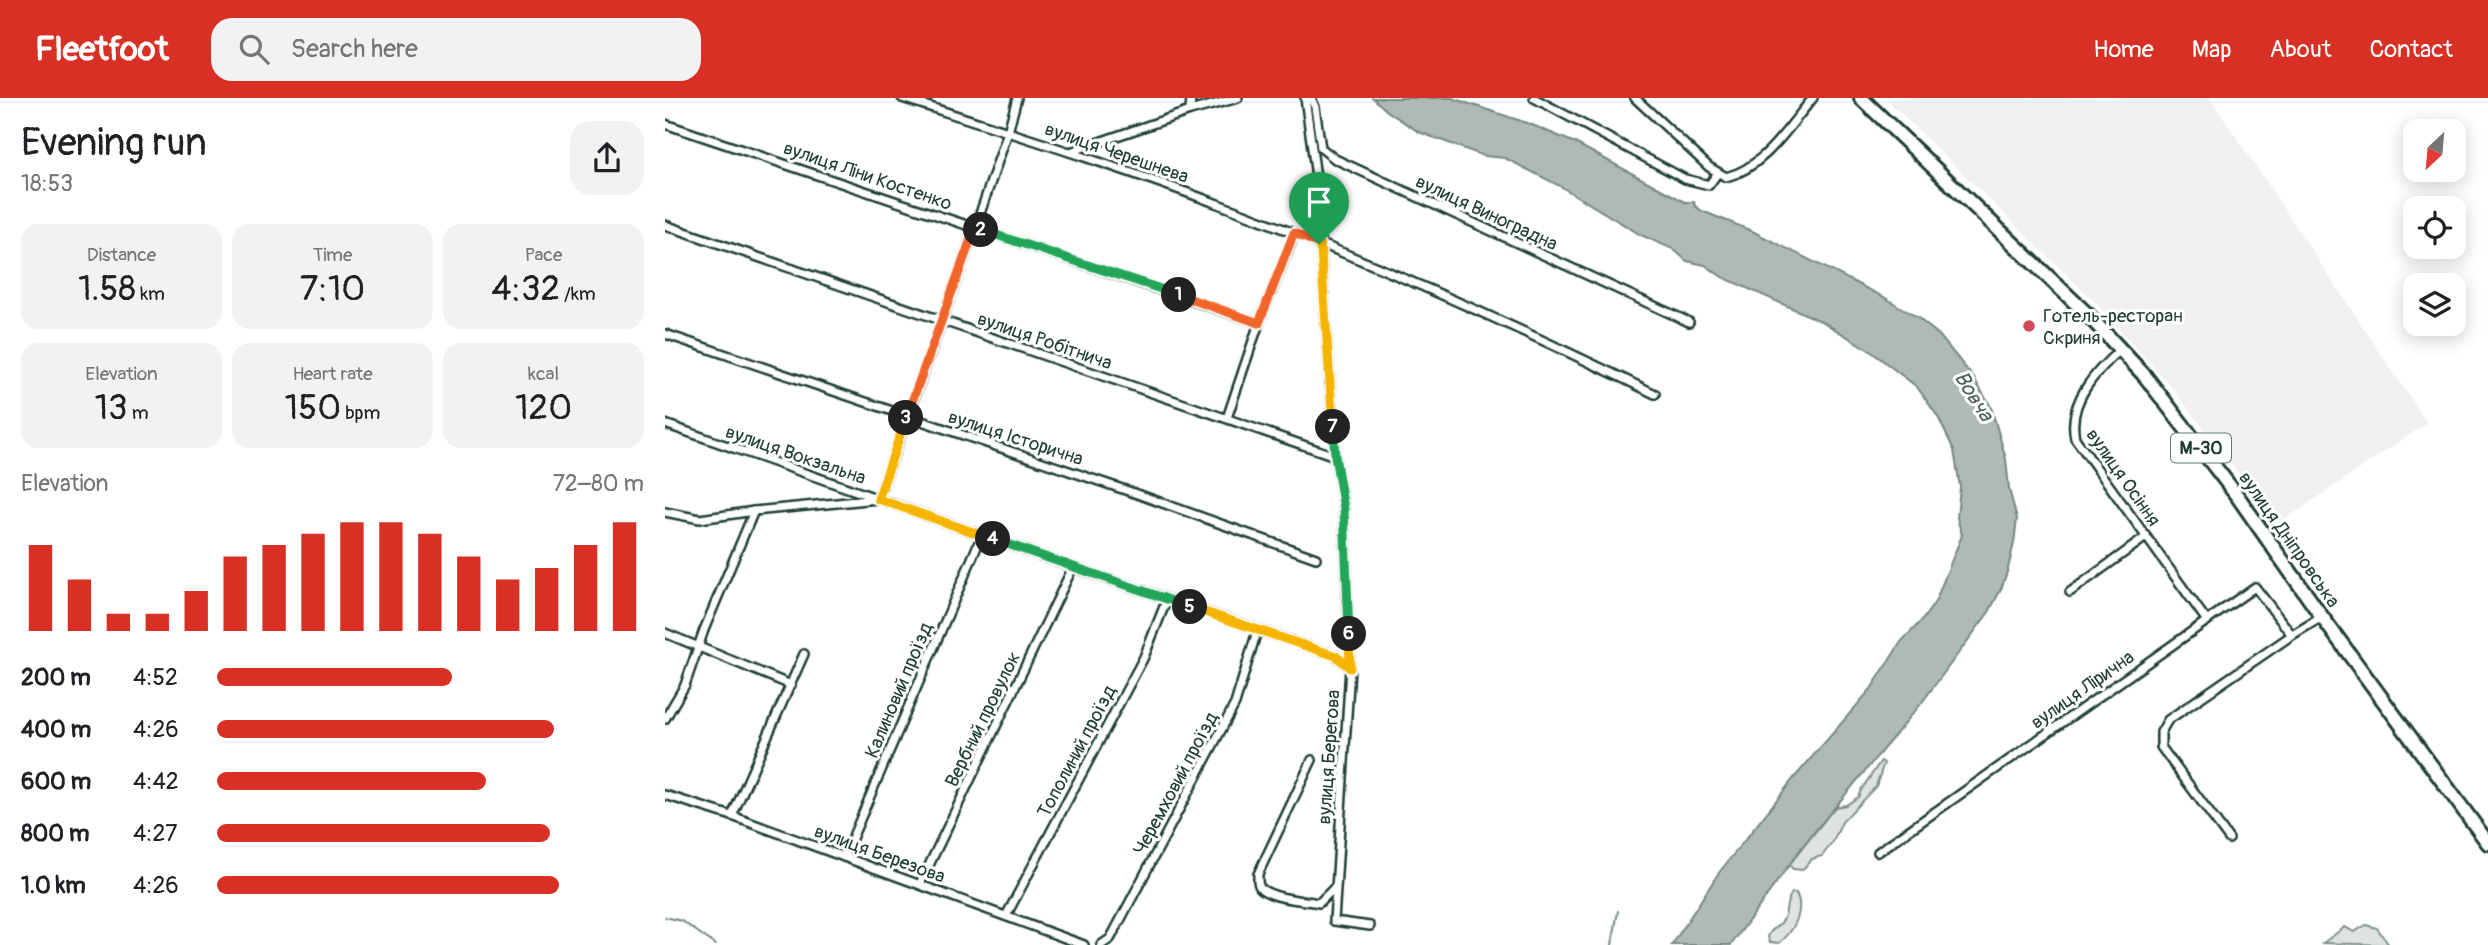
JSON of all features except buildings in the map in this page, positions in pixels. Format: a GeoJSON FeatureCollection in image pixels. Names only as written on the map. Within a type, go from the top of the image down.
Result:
{"type":"FeatureCollection","features":[{"type":"Feature","properties":{"kind":"highway","name":"вулиця Дніпровська"},"geometry":{"type":"LineString","coordinates":[[1861,98],[2063,290],[2121,349],[2160,395],[2230,487],[2488,843]]}},
{"type":"Feature","properties":{"kind":"street","name":"вулиця Черешнева"},"geometry":{"type":"LineString","coordinates":[[902,98],[1070,152],[1319,244]]}},
{"type":"Feature","properties":{"kind":"street"},"geometry":{"type":"LineString","coordinates":[[665,512],[700,519],[878,499],[975,228],[1017,98]]}},
{"type":"Feature","properties":{"kind":"street"},"geometry":{"type":"LineString","coordinates":[[1189,111],[1191,98]]}},
{"type":"Feature","properties":{"kind":"street"},"geometry":{"type":"LineString","coordinates":[[1070,152],[1189,111],[1238,98]]}},
{"type":"Feature","properties":{"kind":"street","name":"вулиця Берегова"},"geometry":{"type":"LineString","coordinates":[[1305,98],[1316,177],[1335,456],[1344,509],[1350,668],[1333,921],[1370,926]]}},
{"type":"Feature","properties":{"kind":"street","name":"вулиця Виноградна"},"geometry":{"type":"LineString","coordinates":[[1311,98],[1315,107],[1321,148],[1335,159],[1689,322]]}},
{"type":"Feature","properties":{"kind":"street"},"geometry":{"type":"LineString","coordinates":[[1534,98],[1685,179],[1709,185],[1721,176],[1743,172],[1767,152],[1813,98]]}},
{"type":"Feature","properties":{"kind":"street"},"geometry":{"type":"LineString","coordinates":[[1635,98],[1721,176]]}},
{"type":"Feature","properties":{"kind":"street","name":"вулиця Ліни Костенко"},"geometry":{"type":"LineString","coordinates":[[665,124],[1259,323]]}},
{"type":"Feature","properties":{"kind":"street","name":"вулиця Робітнича"},"geometry":{"type":"LineString","coordinates":[[665,225],[1335,456]]}},
{"type":"Feature","properties":{"kind":"street"},"geometry":{"type":"LineString","coordinates":[[1227,418],[1259,323],[1294,233]]}},
{"type":"Feature","properties":{"kind":"street"},"geometry":{"type":"LineString","coordinates":[[1319,244],[1442,295],[1655,394]]}},
{"type":"Feature","properties":{"kind":"street","name":"вулиця Історична"},"geometry":{"type":"LineString","coordinates":[[665,334],[1140,495],[1316,558]]}},
{"type":"Feature","properties":{"kind":"street","name":"вулиця Осіння"},"geometry":{"type":"LineString","coordinates":[[2121,349],[2089,380],[2075,414],[2075,438],[2207,621]]}},
{"type":"Feature","properties":{"kind":"street","name":"вулиця Вокзальна"},"geometry":{"type":"LineString","coordinates":[[665,424],[1336,656],[1350,668]]}},
{"type":"Feature","properties":{"kind":"street"},"geometry":{"type":"LineString","coordinates":[[665,719],[685,685],[735,552],[754,511]]}},
{"type":"Feature","properties":{"kind":"street","name":"Калиновий проїзд"},"geometry":{"type":"LineString","coordinates":[[844,858],[982,535]]}},
{"type":"Feature","properties":{"kind":"street"},"geometry":{"type":"LineString","coordinates":[[2070,592],[2146,537]]}},
{"type":"Feature","properties":{"kind":"street","name":"Вербний провулок"},"geometry":{"type":"LineString","coordinates":[[919,884],[1073,567]]}},
{"type":"Feature","properties":{"kind":"street","name":"вулиця Лірична"},"geometry":{"type":"LineString","coordinates":[[1878,852],[2255,587],[2292,635]]}},
{"type":"Feature","properties":{"kind":"street","name":"Тополиний проїзд"},"geometry":{"type":"LineString","coordinates":[[1006,916],[1144,657],[1167,598]]}},
{"type":"Feature","properties":{"kind":"street"},"geometry":{"type":"LineString","coordinates":[[2229,839],[2161,747],[2161,732],[2168,720],[2322,617]]}},
{"type":"Feature","properties":{"kind":"street","name":"Черемховий проїзд"},"geometry":{"type":"LineString","coordinates":[[1103,944],[1114,932],[1235,704],[1258,631]]}},
{"type":"Feature","properties":{"kind":"street"},"geometry":{"type":"LineString","coordinates":[[665,634],[791,685]]}},
{"type":"Feature","properties":{"kind":"street"},"geometry":{"type":"LineString","coordinates":[[732,816],[804,654]]}},
{"type":"Feature","properties":{"kind":"street"},"geometry":{"type":"LineString","coordinates":[[1312,760],[1258,874],[1257,882],[1262,889],[1278,895],[1319,903],[1335,887]]}},
{"type":"Feature","properties":{"kind":"street","name":"вулиця Березова"},"geometry":{"type":"LineString","coordinates":[[665,795],[732,816],[1084,945]]}},
{"type":"Feature","properties":{"kind":"shaded area"},"geometry":{"type":"Polygon","coordinates":[[[1885,98],[2210,98],[2427,423],[2278,524],[2170,385],[2093,300],[1885,98]]]}},
{"type":"Feature","properties":{"kind":"shaded area"},"geometry":{"type":"Polygon","coordinates":[[[1881,761],[1884,763],[1876,786],[1842,822],[1833,842],[1822,856],[1812,859],[1802,870],[1793,869],[1789,865],[1835,807],[1846,805],[1858,797],[1881,761]]]}},
{"type":"Feature","properties":{"kind":"shaded area"},"geometry":{"type":"Polygon","coordinates":[[[1792,893],[1796,893],[1798,900],[1797,920],[1779,943],[1770,942],[1769,934],[1783,920],[1792,893]]]}},
{"type":"Feature","properties":{"kind":"shaded area"},"geometry":{"type":"Polygon","coordinates":[[[2366,925],[2377,928],[2389,945],[2323,943],[2345,927],[2354,932],[2366,925]]]}},
{"type":"Feature","properties":{"kind":"water","name":"Вовча"},"geometry":{"type":"Polygon","coordinates":[[[1373,98],[1452,98],[1530,124],[1575,143],[1685,202],[1694,202],[1702,211],[1752,231],[1884,297],[1939,335],[1973,377],[1991,407],[2006,459],[2009,489],[2017,519],[2014,543],[2001,589],[1989,612],[1920,705],[1805,843],[1731,945],[1672,945],[1718,874],[1794,778],[1871,689],[1901,642],[1935,602],[1962,535],[1957,518],[1960,487],[1954,450],[1938,417],[1917,387],[1869,350],[1823,322],[1722,277],[1705,265],[1687,261],[1673,249],[1641,235],[1560,186],[1505,158],[1484,156],[1419,132],[1387,111],[1373,98]]]}},
{"type":"Feature","properties":{"kind":"waterway"},"geometry":{"type":"LineString","coordinates":[[1612,945],[1618,911]]}},
{"type":"Feature","properties":{"kind":"waterway"},"geometry":{"type":"LineString","coordinates":[[665,917],[682,921],[716,945]]}},
{"type":"Feature","properties":{"kind":"place","name":"Готель-ресторан Скриня"},"geometry":{"type":"Point","coordinates":[2029,326]}},
{"type":"Feature","properties":{"kind":"route"},"geometry":{"type":"LineString","coordinates":[[975,228],[1259,323],[1294,233],[1319,244],[1335,456],[1344,509],[1350,668],[1336,656],[878,499],[975,228]]}}]}
